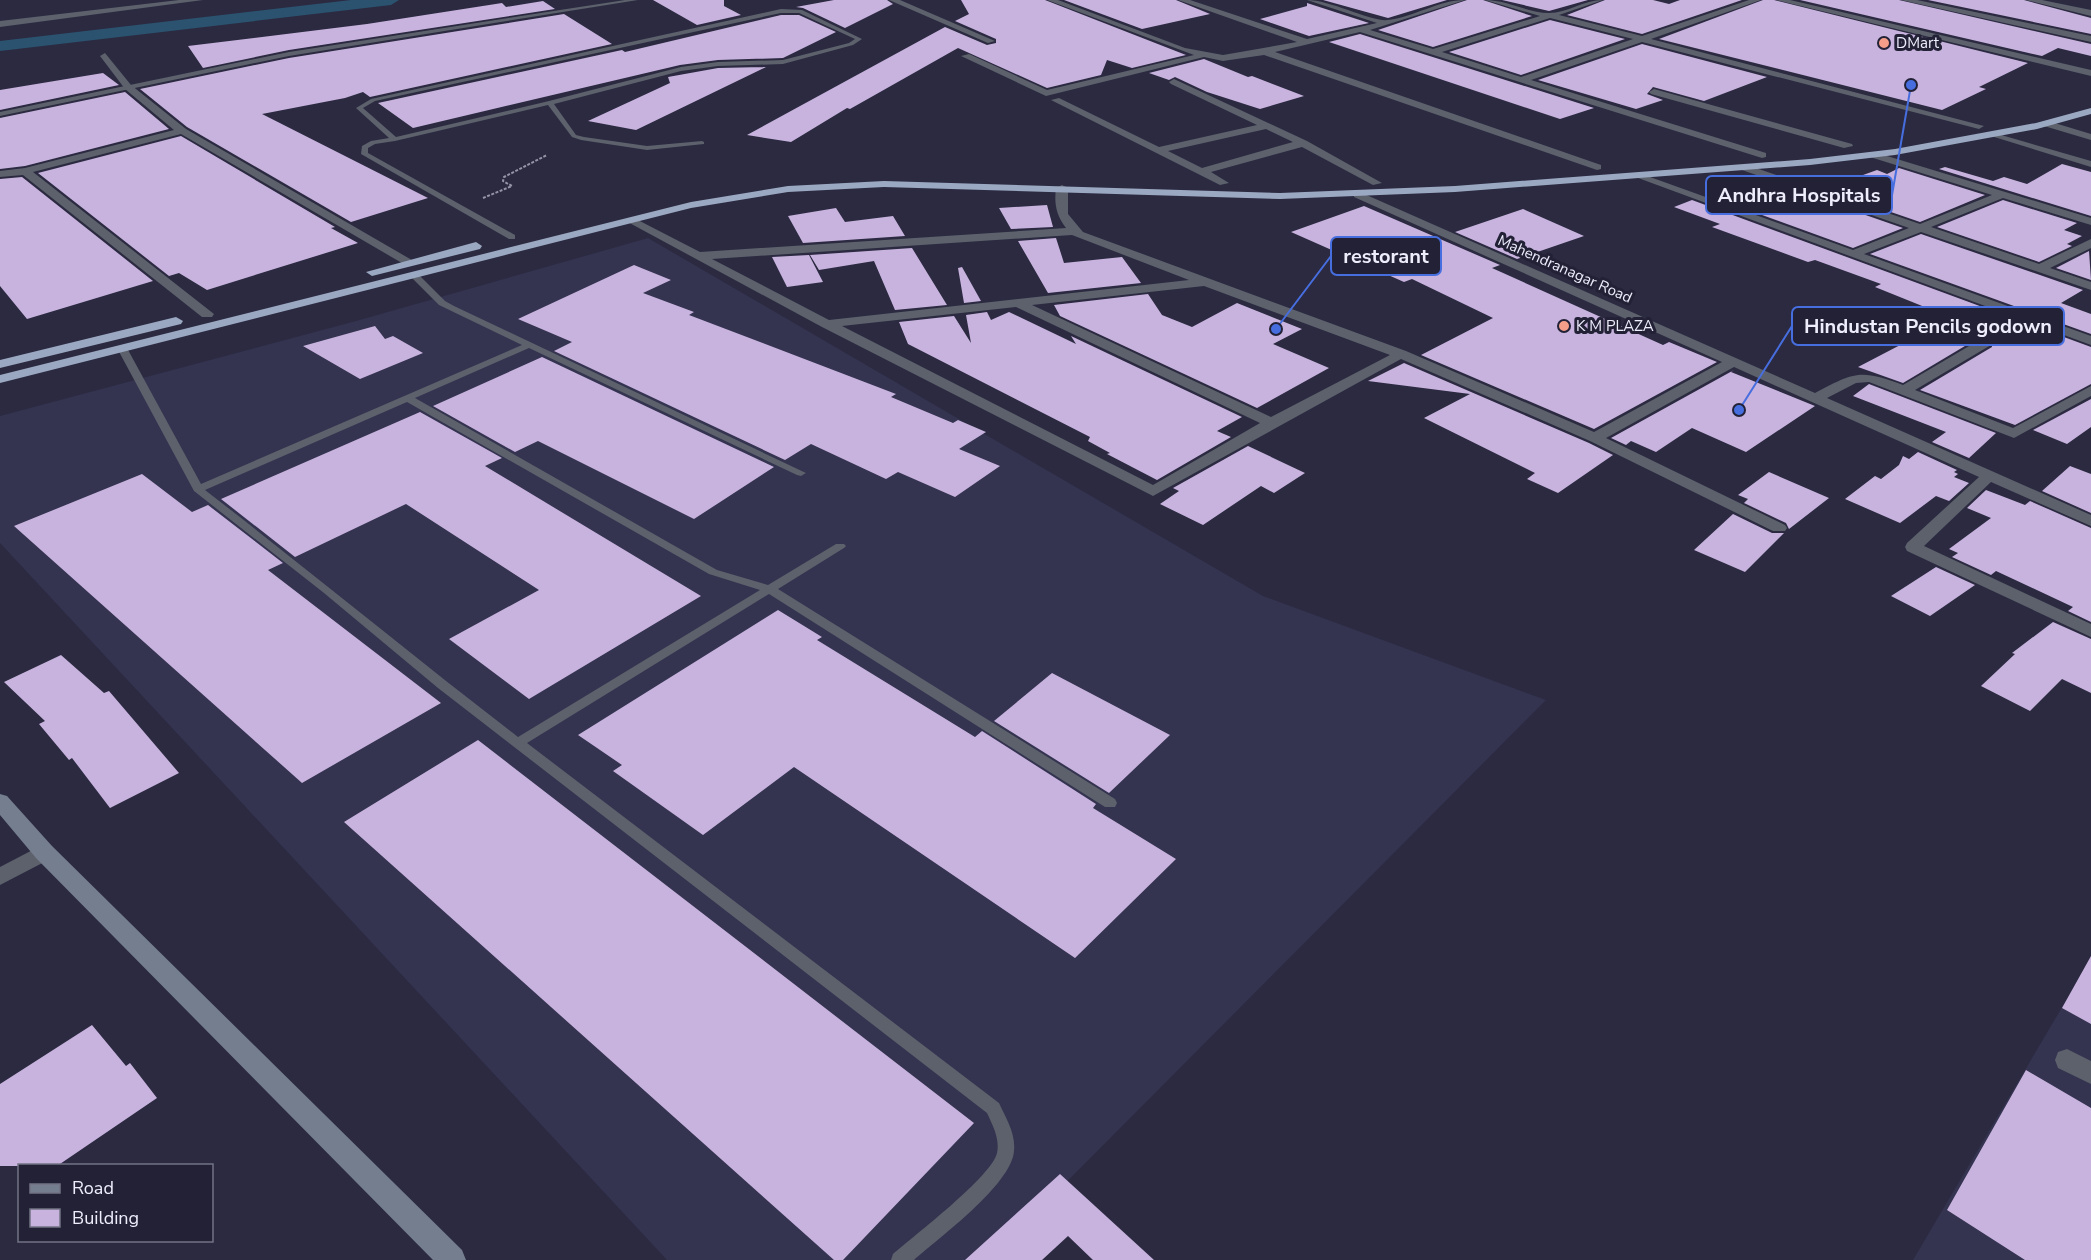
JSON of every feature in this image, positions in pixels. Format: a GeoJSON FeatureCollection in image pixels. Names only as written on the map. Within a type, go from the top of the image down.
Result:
{"type":"FeatureCollection","features":[{"type":"Feature","properties":{"kind":"highway"},"geometry":{"type":"LineString","coordinates":[[0,364],[512,237],[738,186],[826,176],[939,174],[1224,183],[1377,183],[1762,155],[1848,146],[1979,126],[2039,114],[2091,98]]}},
{"type":"Feature","properties":{"kind":"highway"},"geometry":{"type":"LineString","coordinates":[[0,379],[630,220],[744,195],[834,185],[884,184],[1280,196],[1358,195],[1743,167],[1874,155],[1995,135],[2048,124],[2091,111]]}},
{"type":"Feature","properties":{"kind":"street"},"geometry":{"type":"LineString","coordinates":[[0,24],[199,0]]}},
{"type":"Feature","properties":{"kind":"street"},"geometry":{"type":"LineString","coordinates":[[893,0],[991,41]]}},
{"type":"Feature","properties":{"kind":"street"},"geometry":{"type":"LineString","coordinates":[[1051,0],[1202,56],[1223,58],[1265,52],[1387,23],[1461,0]]}},
{"type":"Feature","properties":{"kind":"street"},"geometry":{"type":"LineString","coordinates":[[1062,4],[1081,0]]}},
{"type":"Feature","properties":{"kind":"street"},"geometry":{"type":"LineString","coordinates":[[1182,0],[1304,41]]}},
{"type":"Feature","properties":{"kind":"street"},"geometry":{"type":"LineString","coordinates":[[1311,0],[1387,23]]}},
{"type":"Feature","properties":{"kind":"street"},"geometry":{"type":"LineString","coordinates":[[1440,0],[1452,3]]}},
{"type":"Feature","properties":{"kind":"street"},"geometry":{"type":"LineString","coordinates":[[1489,0],[1979,126]]}},
{"type":"Feature","properties":{"kind":"street"},"geometry":{"type":"LineString","coordinates":[[1433,52],[1599,0]]}},
{"type":"Feature","properties":{"kind":"street"},"geometry":{"type":"LineString","coordinates":[[1523,80],[1757,0]]}},
{"type":"Feature","properties":{"kind":"street"},"geometry":{"type":"LineString","coordinates":[[1780,0],[2091,73]]}},
{"type":"Feature","properties":{"kind":"street"},"geometry":{"type":"LineString","coordinates":[[1905,0],[2091,39]]}},
{"type":"Feature","properties":{"kind":"street"},"geometry":{"type":"LineString","coordinates":[[2030,0],[2091,13]]}},
{"type":"Feature","properties":{"kind":"street"},"geometry":{"type":"LineString","coordinates":[[1362,29],[1762,155]]}},
{"type":"Feature","properties":{"kind":"street"},"geometry":{"type":"LineString","coordinates":[[1265,52],[1597,167]]}},
{"type":"Feature","properties":{"kind":"street"},"geometry":{"type":"LineString","coordinates":[[105,56],[128,87],[182,131],[411,263]]}},
{"type":"Feature","properties":{"kind":"street"},"geometry":{"type":"LineString","coordinates":[[966,56],[1046,93],[1202,56]]}},
{"type":"Feature","properties":{"kind":"street"},"geometry":{"type":"LineString","coordinates":[[1174,82],[1304,143],[1377,183]]}},
{"type":"Feature","properties":{"kind":"street"},"geometry":{"type":"LineString","coordinates":[[1654,92],[1848,146]]}},
{"type":"Feature","properties":{"kind":"street"},"geometry":{"type":"LineString","coordinates":[[1056,99],[1224,183]]}},
{"type":"Feature","properties":{"kind":"street"},"geometry":{"type":"LineString","coordinates":[[2048,124],[2091,137]]}},
{"type":"Feature","properties":{"kind":"street"},"geometry":{"type":"LineString","coordinates":[[1160,150],[1268,126]]}},
{"type":"Feature","properties":{"kind":"street"},"geometry":{"type":"LineString","coordinates":[[0,174],[25,171],[182,131]]}},
{"type":"Feature","properties":{"kind":"street"},"geometry":{"type":"LineString","coordinates":[[1995,135],[2091,164]]}},
{"type":"Feature","properties":{"kind":"street"},"geometry":{"type":"LineString","coordinates":[[1203,171],[1304,143]]}},
{"type":"Feature","properties":{"kind":"street"},"geometry":{"type":"LineString","coordinates":[[1874,155],[2091,222]]}},
{"type":"Feature","properties":{"kind":"street"},"geometry":{"type":"LineString","coordinates":[[1743,167],[2091,286]]}},
{"type":"Feature","properties":{"kind":"street"},"geometry":{"type":"LineString","coordinates":[[25,171],[195,317]]}},
{"type":"Feature","properties":{"kind":"street"},"geometry":{"type":"LineString","coordinates":[[1635,175],[2091,341]]}},
{"type":"Feature","properties":{"kind":"street"},"geometry":{"type":"LineString","coordinates":[[1062,188],[1059,205],[1065,222],[1075,231],[1203,282],[1401,354],[1595,438],[1779,528]]}},
{"type":"Feature","properties":{"kind":"street","name":"Mahendranagar Road"},"geometry":{"type":"LineString","coordinates":[[1358,195],[2091,521]]}},
{"type":"Feature","properties":{"kind":"street"},"geometry":{"type":"LineString","coordinates":[[1854,254],[2002,195]]}},
{"type":"Feature","properties":{"kind":"street"},"geometry":{"type":"LineString","coordinates":[[630,220],[1153,491],[1271,423],[1401,354]]}},
{"type":"Feature","properties":{"kind":"street"},"geometry":{"type":"LineString","coordinates":[[696,256],[1075,231]]}},
{"type":"Feature","properties":{"kind":"street"},"geometry":{"type":"LineString","coordinates":[[2040,268],[2091,243]]}},
{"type":"Feature","properties":{"kind":"street"},"geometry":{"type":"LineString","coordinates":[[827,324],[1203,282]]}},
{"type":"Feature","properties":{"kind":"street"},"geometry":{"type":"LineString","coordinates":[[1019,303],[1271,423]]}},
{"type":"Feature","properties":{"kind":"street"},"geometry":{"type":"LineString","coordinates":[[1905,390],[1986,342]]}},
{"type":"Feature","properties":{"kind":"street"},"geometry":{"type":"LineString","coordinates":[[1595,438],[1733,362]]}},
{"type":"Feature","properties":{"kind":"street"},"geometry":{"type":"LineString","coordinates":[[1816,398],[1860,376],[1882,380],[2014,434],[2091,390]]}},
{"type":"Feature","properties":{"kind":"street"},"geometry":{"type":"LineString","coordinates":[[1988,477],[1913,547],[2091,631]]}},
{"type":"Feature","properties":{"kind":"street"},"geometry":{"type":"LineString","coordinates":[[0,801],[44,852],[452,1260]]}},
{"type":"Feature","properties":{"kind":"street"},"geometry":{"type":"LineString","coordinates":[[0,877],[44,852]]}},
{"type":"Feature","properties":{"kind":"street"},"geometry":{"type":"LineString","coordinates":[[2067,1060],[2091,1073]]}},
{"type":"Feature","properties":{"kind":"lane"},"geometry":{"type":"LineString","coordinates":[[0,114],[278,56],[635,0]]}},
{"type":"Feature","properties":{"kind":"lane"},"geometry":{"type":"LineString","coordinates":[[395,139],[359,108],[373,100],[781,11],[800,11],[859,39],[851,44],[801,59],[681,69],[550,103],[395,139],[372,142],[364,147],[365,154],[512,237]]}},
{"type":"Feature","properties":{"kind":"lane"},"geometry":{"type":"LineString","coordinates":[[550,103],[574,136],[583,139],[647,148],[702,143]]}},
{"type":"Feature","properties":{"kind":"lane"},"geometry":{"type":"LineString","coordinates":[[414,275],[442,303],[801,473]]}},
{"type":"Feature","properties":{"kind":"lane"},"geometry":{"type":"LineString","coordinates":[[198,489],[529,345]]}},
{"type":"Feature","properties":{"kind":"lane"},"geometry":{"type":"LineString","coordinates":[[122,348],[198,489],[518,743],[993,1108],[1006,1137],[1005,1158],[991,1179],[900,1260]]}},
{"type":"Feature","properties":{"kind":"lane"},"geometry":{"type":"LineString","coordinates":[[407,398],[713,572],[769,589],[1110,803]]}},
{"type":"Feature","properties":{"kind":"lane"},"geometry":{"type":"LineString","coordinates":[[518,743],[840,546]]}},
{"type":"Feature","properties":{"kind":"path"},"geometry":{"type":"LineString","coordinates":[[458,207],[512,186],[503,181],[504,177],[548,155]]}},
{"type":"Feature","properties":{"kind":"shaded area"},"geometry":{"type":"Polygon","coordinates":[[[648,238],[1263,596],[1546,700],[989,1260],[667,1260],[0,543],[0,416],[356,321],[648,238]]]}},
{"type":"Feature","properties":{"kind":"shaded area"},"geometry":{"type":"Polygon","coordinates":[[[2091,958],[2091,1260],[1913,1260],[2091,958]]]}},
{"type":"Feature","properties":{"kind":"building"},"geometry":{"type":"Polygon","coordinates":[[[653,0],[724,0],[724,6],[741,15],[697,25],[653,0]]]}},
{"type":"Feature","properties":{"kind":"building"},"geometry":{"type":"Polygon","coordinates":[[[834,0],[887,0],[893,4],[845,28],[803,8],[796,7],[834,0]]]}},
{"type":"Feature","properties":{"kind":"building"},"geometry":{"type":"Polygon","coordinates":[[[961,0],[1045,0],[1186,55],[1132,68],[1107,60],[1101,75],[1047,88],[958,48],[850,109],[847,108],[791,142],[747,135],[945,27],[987,45],[996,43],[996,39],[955,21],[969,14],[961,0]]]}},
{"type":"Feature","properties":{"kind":"building"},"geometry":{"type":"Polygon","coordinates":[[[1064,0],[1176,0],[1210,14],[1142,29],[1064,0]]]}},
{"type":"Feature","properties":{"kind":"building"},"geometry":{"type":"Polygon","coordinates":[[[1323,0],[1447,0],[1388,18],[1323,0]]]}},
{"type":"Feature","properties":{"kind":"building"},"geometry":{"type":"Polygon","coordinates":[[[1467,0],[1483,0],[1532,16],[1433,47],[1378,30],[1467,0]]]}},
{"type":"Feature","properties":{"kind":"building"},"geometry":{"type":"Polygon","coordinates":[[[1502,0],[1588,0],[1549,11],[1502,0]]]}},
{"type":"Feature","properties":{"kind":"building"},"geometry":{"type":"Polygon","coordinates":[[[1605,0],[1653,0],[1669,4],[1680,0],[1742,0],[1642,34],[1567,15],[1605,0]]]}},
{"type":"Feature","properties":{"kind":"building"},"geometry":{"type":"Polygon","coordinates":[[[1763,0],[1774,0],[2028,63],[1979,87],[1986,89],[1942,110],[1659,39],[1763,0]]]}},
{"type":"Feature","properties":{"kind":"building"},"geometry":{"type":"Polygon","coordinates":[[[1800,0],[1899,0],[2091,44],[2091,56],[2058,48],[2042,56],[1800,0]]]}},
{"type":"Feature","properties":{"kind":"building"},"geometry":{"type":"Polygon","coordinates":[[[1928,0],[2024,0],[2091,18],[2091,34],[1928,0]]]}},
{"type":"Feature","properties":{"kind":"building"},"geometry":{"type":"Polygon","coordinates":[[[543,1],[555,9],[289,50],[203,68],[188,46],[367,24],[502,3],[506,7],[543,1]]]}},
{"type":"Feature","properties":{"kind":"building"},"geometry":{"type":"Polygon","coordinates":[[[1307,3],[1369,23],[1309,36],[1260,19],[1307,6],[1307,3]]]}},
{"type":"Feature","properties":{"kind":"building"},"geometry":{"type":"Polygon","coordinates":[[[564,14],[612,44],[370,97],[363,92],[345,98],[262,114],[428,198],[351,222],[187,127],[140,89],[289,58],[564,14]]]}},
{"type":"Feature","properties":{"kind":"building"},"geometry":{"type":"Polygon","coordinates":[[[781,15],[799,15],[836,32],[783,58],[718,60],[680,65],[413,128],[378,103],[622,50],[625,52],[781,15]]]}},
{"type":"Feature","properties":{"kind":"building"},"geometry":{"type":"Polygon","coordinates":[[[1550,20],[1625,39],[1521,75],[1449,52],[1550,20]]]}},
{"type":"Feature","properties":{"kind":"building"},"geometry":{"type":"Polygon","coordinates":[[[1360,34],[1594,108],[1560,119],[1329,42],[1360,34]]]}},
{"type":"Feature","properties":{"kind":"building"},"geometry":{"type":"Polygon","coordinates":[[[1642,44],[1767,77],[1704,101],[1653,87],[1647,94],[1663,100],[1636,109],[1538,80],[1642,44]]]}},
{"type":"Feature","properties":{"kind":"building"},"geometry":{"type":"Polygon","coordinates":[[[1204,59],[1304,96],[1260,109],[1207,92],[1175,77],[1169,80],[1149,73],[1204,59]]]}},
{"type":"Feature","properties":{"kind":"building"},"geometry":{"type":"Polygon","coordinates":[[[766,67],[636,130],[588,121],[670,83],[668,77],[718,68],[766,67]]]}},
{"type":"Feature","properties":{"kind":"building"},"geometry":{"type":"Polygon","coordinates":[[[103,73],[119,85],[0,110],[0,90],[103,73]]]}},
{"type":"Feature","properties":{"kind":"building"},"geometry":{"type":"Polygon","coordinates":[[[125,92],[169,129],[25,166],[0,169],[0,118],[125,92]]]}},
{"type":"Feature","properties":{"kind":"building"},"geometry":{"type":"Polygon","coordinates":[[[181,136],[358,243],[207,290],[179,273],[169,276],[38,173],[181,136]]]}},
{"type":"Feature","properties":{"kind":"building"},"geometry":{"type":"Polygon","coordinates":[[[2062,164],[2091,172],[2091,216],[1939,169],[1945,167],[1993,181],[2004,177],[2027,184],[2062,164]]]}},
{"type":"Feature","properties":{"kind":"building"},"geometry":{"type":"Polygon","coordinates":[[[1899,168],[1985,195],[1920,222],[1824,189],[1877,170],[1887,174],[1899,168]]]}},
{"type":"Feature","properties":{"kind":"building"},"geometry":{"type":"Polygon","coordinates":[[[22,177],[153,281],[27,319],[0,286],[0,179],[22,177]]]}},
{"type":"Feature","properties":{"kind":"building"},"geometry":{"type":"Polygon","coordinates":[[[1754,178],[1903,228],[1853,248],[1707,195],[1754,178]]]}},
{"type":"Feature","properties":{"kind":"building"},"geometry":{"type":"Polygon","coordinates":[[[1692,200],[2091,347],[2091,384],[2015,425],[1920,390],[1992,347],[1991,337],[1980,337],[1903,383],[1858,367],[1952,318],[1875,287],[1881,284],[1815,260],[1808,262],[1712,227],[1720,224],[1674,207],[1692,200]]]}},
{"type":"Feature","properties":{"kind":"building"},"geometry":{"type":"Polygon","coordinates":[[[2003,200],[2077,223],[2064,230],[2082,236],[2067,244],[2072,246],[2039,262],[1937,227],[2003,200]]]}},
{"type":"Feature","properties":{"kind":"building"},"geometry":{"type":"Polygon","coordinates":[[[1047,205],[1053,227],[1011,229],[999,208],[1047,205]]]}},
{"type":"Feature","properties":{"kind":"building"},"geometry":{"type":"Polygon","coordinates":[[[1364,206],[1500,265],[1492,268],[1663,345],[1669,342],[1717,362],[1594,429],[1421,355],[1493,318],[1412,279],[1404,282],[1291,232],[1364,206]]]}},
{"type":"Feature","properties":{"kind":"building"},"geometry":{"type":"Polygon","coordinates":[[[836,208],[845,222],[893,216],[905,236],[803,243],[788,216],[836,208]]]}},
{"type":"Feature","properties":{"kind":"building"},"geometry":{"type":"Polygon","coordinates":[[[1523,209],[1584,236],[1517,259],[1455,232],[1523,209]]]}},
{"type":"Feature","properties":{"kind":"building"},"geometry":{"type":"Polygon","coordinates":[[[1921,234],[2083,290],[2061,303],[2091,314],[2091,334],[1870,254],[1921,234]]]}},
{"type":"Feature","properties":{"kind":"building"},"geometry":{"type":"Polygon","coordinates":[[[1056,238],[1064,263],[1122,257],[1141,283],[1048,293],[1018,241],[1056,238]]]}},
{"type":"Feature","properties":{"kind":"building"},"geometry":{"type":"Polygon","coordinates":[[[912,248],[947,305],[895,310],[874,261],[819,270],[810,255],[912,248]]]}},
{"type":"Feature","properties":{"kind":"building"},"geometry":{"type":"Polygon","coordinates":[[[2089,251],[2091,280],[2056,268],[2089,251]]]}},
{"type":"Feature","properties":{"kind":"building"},"geometry":{"type":"Polygon","coordinates":[[[809,255],[823,282],[787,287],[772,257],[809,255]]]}},
{"type":"Feature","properties":{"kind":"building"},"geometry":{"type":"Polygon","coordinates":[[[634,265],[671,280],[643,293],[694,312],[689,315],[896,394],[891,397],[953,423],[958,420],[986,432],[959,449],[1000,466],[955,497],[898,472],[886,479],[811,444],[785,460],[554,351],[572,342],[518,319],[634,265]]]}},
{"type":"Feature","properties":{"kind":"building"},"geometry":{"type":"Polygon","coordinates":[[[962,267],[981,301],[964,303],[958,268],[962,267]]]}},
{"type":"Feature","properties":{"kind":"building"},"geometry":{"type":"Polygon","coordinates":[[[1148,294],[1162,315],[1192,327],[1237,303],[1302,329],[1273,344],[1329,368],[1257,408],[1060,316],[1054,305],[1148,294]]]}},
{"type":"Feature","properties":{"kind":"building"},"geometry":{"type":"Polygon","coordinates":[[[987,312],[991,320],[1009,312],[1076,344],[1071,336],[1242,417],[1217,431],[1231,437],[1157,480],[1107,454],[1110,453],[1088,441],[1090,437],[908,344],[899,322],[954,316],[971,343],[966,315],[987,312]]]}},
{"type":"Feature","properties":{"kind":"building"},"geometry":{"type":"Polygon","coordinates":[[[375,326],[385,339],[393,336],[423,353],[360,379],[303,346],[375,326]]]}},
{"type":"Feature","properties":{"kind":"building"},"geometry":{"type":"Polygon","coordinates":[[[542,357],[774,467],[694,519],[538,441],[515,452],[433,406],[542,357]]]}},
{"type":"Feature","properties":{"kind":"building"},"geometry":{"type":"Polygon","coordinates":[[[1404,363],[1613,455],[1558,493],[1527,479],[1535,473],[1424,418],[1470,394],[1368,381],[1404,363]]]}},
{"type":"Feature","properties":{"kind":"building"},"geometry":{"type":"Polygon","coordinates":[[[1734,370],[1731,372],[1815,406],[1746,452],[1692,428],[1656,452],[1631,441],[1626,445],[1611,438],[1734,370]]]}},
{"type":"Feature","properties":{"kind":"building"},"geometry":{"type":"Polygon","coordinates":[[[1869,384],[1996,433],[1969,458],[1932,442],[1946,432],[1853,396],[1869,384]]]}},
{"type":"Feature","properties":{"kind":"building"},"geometry":{"type":"Polygon","coordinates":[[[2091,399],[2091,427],[2067,444],[2033,430],[2091,399]]]}},
{"type":"Feature","properties":{"kind":"building"},"geometry":{"type":"Polygon","coordinates":[[[420,412],[502,458],[485,466],[701,596],[529,699],[449,639],[539,590],[406,504],[295,557],[221,499],[420,412]]]}},
{"type":"Feature","properties":{"kind":"building"},"geometry":{"type":"Polygon","coordinates":[[[1248,446],[1305,473],[1274,493],[1261,486],[1203,525],[1160,504],[1179,491],[1173,488],[1248,446]]]}},
{"type":"Feature","properties":{"kind":"building"},"geometry":{"type":"Polygon","coordinates":[[[1918,452],[1957,470],[1954,472],[1958,474],[1954,477],[1969,483],[1949,501],[1936,496],[1900,523],[1845,499],[1875,476],[1881,479],[1899,465],[1903,456],[1909,459],[1918,452]]]}},
{"type":"Feature","properties":{"kind":"building"},"geometry":{"type":"Polygon","coordinates":[[[2070,466],[2091,474],[2091,513],[2042,491],[2070,466]]]}},
{"type":"Feature","properties":{"kind":"building"},"geometry":{"type":"Polygon","coordinates":[[[1769,472],[1829,498],[1789,529],[1786,523],[1744,503],[1748,499],[1738,495],[1769,472]]]}},
{"type":"Feature","properties":{"kind":"building"},"geometry":{"type":"Polygon","coordinates":[[[142,474],[192,512],[208,505],[283,563],[268,570],[441,703],[302,783],[14,526],[142,474]]]}},
{"type":"Feature","properties":{"kind":"building"},"geometry":{"type":"Polygon","coordinates":[[[1986,490],[2025,505],[2030,501],[2091,528],[2091,622],[2068,611],[2073,607],[1996,571],[1991,575],[1952,557],[1958,553],[1949,549],[1991,518],[1967,508],[1986,490]]]}},
{"type":"Feature","properties":{"kind":"building"},"geometry":{"type":"Polygon","coordinates":[[[1733,514],[1772,533],[1784,533],[1745,572],[1694,550],[1733,514]]]}},
{"type":"Feature","properties":{"kind":"building"},"geometry":{"type":"Polygon","coordinates":[[[1936,567],[1975,585],[1930,616],[1891,596],[1936,567]]]}},
{"type":"Feature","properties":{"kind":"building"},"geometry":{"type":"Polygon","coordinates":[[[778,610],[822,637],[817,640],[975,737],[982,731],[1096,804],[1093,808],[1176,859],[1075,958],[794,767],[703,835],[613,771],[622,765],[578,735],[778,610]]]}},
{"type":"Feature","properties":{"kind":"building"},"geometry":{"type":"Polygon","coordinates":[[[2053,622],[2091,639],[2091,693],[2062,679],[2030,711],[1981,686],[2015,654],[2012,653],[2053,622]]]}},
{"type":"Feature","properties":{"kind":"building"},"geometry":{"type":"Polygon","coordinates":[[[61,655],[104,693],[109,691],[179,773],[110,808],[72,758],[69,760],[39,724],[45,721],[4,682],[61,655]]]}},
{"type":"Feature","properties":{"kind":"building"},"geometry":{"type":"Polygon","coordinates":[[[1052,673],[1170,735],[1109,793],[994,721],[1052,673]]]}},
{"type":"Feature","properties":{"kind":"building"},"geometry":{"type":"Polygon","coordinates":[[[478,740],[974,1123],[843,1260],[834,1260],[344,822],[478,740]]]}},
{"type":"Feature","properties":{"kind":"building"},"geometry":{"type":"Polygon","coordinates":[[[2091,956],[2091,1024],[2062,1008],[2091,956]]]}},
{"type":"Feature","properties":{"kind":"building"},"geometry":{"type":"Polygon","coordinates":[[[92,1025],[126,1066],[130,1063],[157,1098],[60,1164],[0,1166],[0,1084],[92,1025]]]}},
{"type":"Feature","properties":{"kind":"building"},"geometry":{"type":"Polygon","coordinates":[[[2026,1070],[2091,1108],[2091,1260],[2025,1260],[1947,1210],[2026,1070]]]}},
{"type":"Feature","properties":{"kind":"building"},"geometry":{"type":"Polygon","coordinates":[[[1060,1174],[1154,1260],[1093,1260],[1068,1236],[1042,1260],[965,1260],[1060,1174]]]}},
{"type":"Feature","properties":{"kind":"waterway"},"geometry":{"type":"LineString","coordinates":[[0,46],[391,0]]}},
{"type":"Feature","properties":{"kind":"place","name":"DMart"},"geometry":{"type":"Point","coordinates":[1884,43]}},
{"type":"Feature","properties":{"kind":"place","name":"Andhra Hospitals"},"geometry":{"type":"Point","coordinates":[1911,85]}},
{"type":"Feature","properties":{"kind":"place","name":"K M PLAZA"},"geometry":{"type":"Point","coordinates":[1564,326]}},
{"type":"Feature","properties":{"kind":"place","name":"restorant"},"geometry":{"type":"Point","coordinates":[1276,329]}},
{"type":"Feature","properties":{"kind":"place","name":"Hindustan Pencils godown"},"geometry":{"type":"Point","coordinates":[1739,410]}}]}
